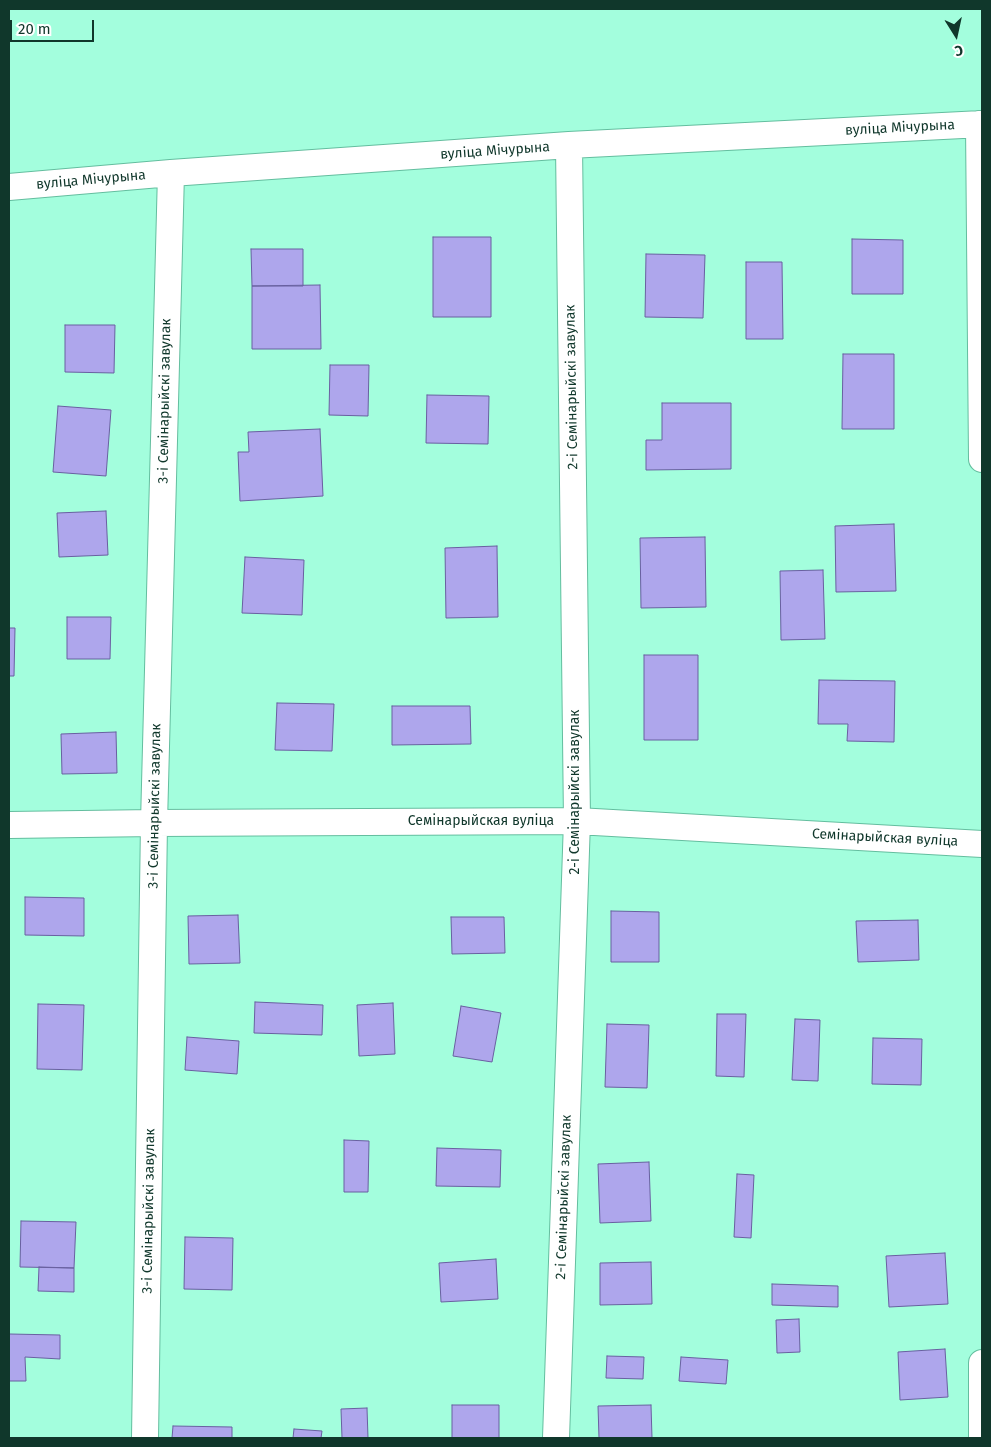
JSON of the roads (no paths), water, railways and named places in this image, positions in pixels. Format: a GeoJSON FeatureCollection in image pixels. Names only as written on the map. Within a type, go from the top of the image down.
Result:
{"type":"FeatureCollection","features":[{"type":"Feature","properties":{"kind":"street","name":"вуліца Мічурына"},"geometry":{"type":"LineString","coordinates":[[9,187],[171,173],[569,146],[981,124]]}},
{"type":"Feature","properties":{"kind":"street"},"geometry":{"type":"LineString","coordinates":[[981,124],[982,459]]}},
{"type":"Feature","properties":{"kind":"street","name":"2-і Семінарыйскі завулак"},"geometry":{"type":"LineString","coordinates":[[556,1438],[577,821],[569,146]]}},
{"type":"Feature","properties":{"kind":"street","name":"3-і Семінарыйскі завулак"},"geometry":{"type":"LineString","coordinates":[[145,1438],[154,823],[171,173]]}},
{"type":"Feature","properties":{"kind":"street","name":"Семінарыйская вуліца"},"geometry":{"type":"LineString","coordinates":[[9,825],[577,821],[982,844]]}},
{"type":"Feature","properties":{"kind":"street"},"geometry":{"type":"LineString","coordinates":[[982,1363],[982,1438]]}}]}
